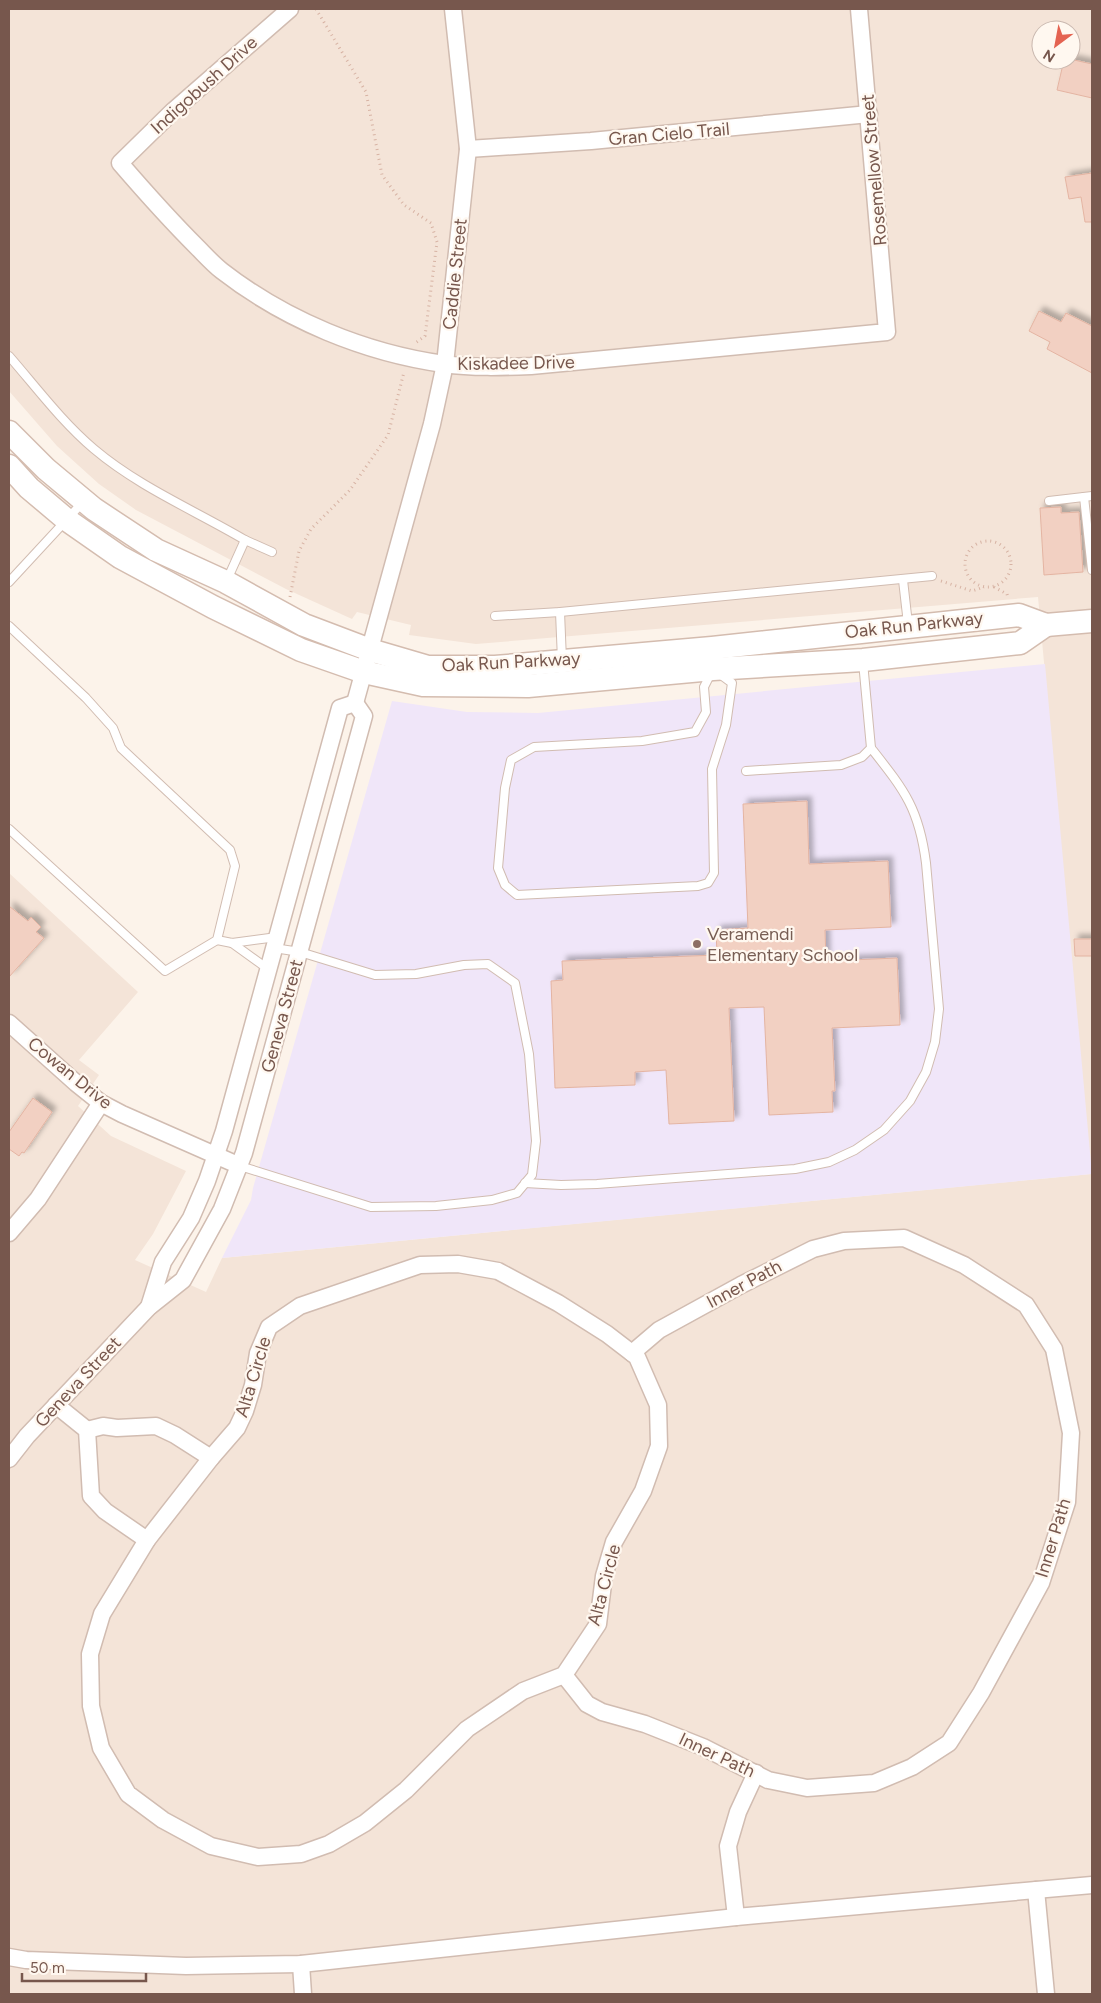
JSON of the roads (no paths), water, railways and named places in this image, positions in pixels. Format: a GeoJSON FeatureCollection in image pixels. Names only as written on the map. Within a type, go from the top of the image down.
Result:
{"type":"FeatureCollection","features":[{"type":"Feature","properties":{"kind":"street","name":"Caddie Street"},"geometry":{"type":"LineString","coordinates":[[370,650],[432,424],[445,364],[468,148],[453,9]]}},
{"type":"Feature","properties":{"kind":"street","name":"Rosemellow Street"},"geometry":{"type":"LineString","coordinates":[[859,9],[887,332]]}},
{"type":"Feature","properties":{"kind":"street","name":"Indigobush Drive"},"geometry":{"type":"LineString","coordinates":[[120,163],[172,112],[284,11]]}},
{"type":"Feature","properties":{"kind":"street","name":"Gran Cielo Trail"},"geometry":{"type":"LineString","coordinates":[[468,148],[620,138],[869,114]]}},
{"type":"Feature","properties":{"kind":"street","name":"Kiskadee Drive"},"geometry":{"type":"LineString","coordinates":[[120,163],[169,220],[221,270],[263,298],[307,322],[365,347],[405,357],[445,364],[489,367],[531,366],[887,332]]}},
{"type":"Feature","properties":{"kind":"street","name":"Oak Run Parkway"},"geometry":{"type":"LineString","coordinates":[[9,432],[84,501],[156,550],[226,582],[304,624],[370,650],[428,667],[496,667],[562,660],[713,658],[863,660],[1020,642],[1046,625]]}},
{"type":"Feature","properties":{"kind":"street","name":"Oak Run Parkway"},"geometry":{"type":"LineString","coordinates":[[9,466],[30,488],[67,520],[120,557],[213,607],[301,650],[364,672],[423,685],[528,686],[908,626],[1019,615],[1046,625],[1092,621]]}},
{"type":"Feature","properties":{"kind":"street"},"geometry":{"type":"LineString","coordinates":[[355,703],[370,650]]}},
{"type":"Feature","properties":{"kind":"street","name":"Geneva Street"},"geometry":{"type":"LineString","coordinates":[[9,1458],[27,1436],[149,1307],[183,1280],[222,1209],[240,1166],[364,716],[355,703],[340,708],[224,1132],[207,1182],[191,1218],[163,1262],[149,1307]]}},
{"type":"Feature","properties":{"kind":"street","name":"Cowan Drive"},"geometry":{"type":"LineString","coordinates":[[9,1023],[76,1083],[101,1102],[122,1114],[240,1166]]}},
{"type":"Feature","properties":{"kind":"street"},"geometry":{"type":"LineString","coordinates":[[9,1233],[38,1200],[101,1102]]}},
{"type":"Feature","properties":{"kind":"street","name":"Inner Path"},"geometry":{"type":"LineString","coordinates":[[564,1675],[587,1704],[602,1712],[645,1724],[703,1747],[768,1780],[807,1788],[874,1783],[912,1767],[949,1743],[982,1694],[1041,1582],[1067,1502],[1071,1433],[1054,1349],[1026,1305],[964,1265],[904,1238],[844,1241],[813,1249],[741,1285],[659,1330],[632,1353]]}},
{"type":"Feature","properties":{"kind":"street","name":"Alta Circle"},"geometry":{"type":"LineString","coordinates":[[458,1264],[498,1270],[558,1303],[638,1357],[658,1405],[660,1446],[643,1492],[614,1542],[604,1576],[598,1624],[564,1675],[523,1691],[467,1729],[406,1790],[365,1823],[329,1844],[301,1854],[258,1857],[211,1846],[163,1820],[128,1794],[101,1748],[91,1706],[90,1654],[102,1614],[147,1540],[211,1458],[237,1428],[246,1412],[258,1353],[269,1327],[300,1306],[420,1265],[458,1264]]}},
{"type":"Feature","properties":{"kind":"street"},"geometry":{"type":"LineString","coordinates":[[56,1405],[87,1430],[91,1496],[105,1512],[147,1540]]}},
{"type":"Feature","properties":{"kind":"street"},"geometry":{"type":"LineString","coordinates":[[87,1430],[103,1426],[117,1428],[156,1426],[175,1435],[211,1458]]}},
{"type":"Feature","properties":{"kind":"street"},"geometry":{"type":"LineString","coordinates":[[736,1917],[728,1846],[738,1812],[756,1773]]}},
{"type":"Feature","properties":{"kind":"street"},"geometry":{"type":"LineString","coordinates":[[9,1957],[26,1960],[186,1966],[301,1964],[736,1917],[1092,1885]]}},
{"type":"Feature","properties":{"kind":"street"},"geometry":{"type":"LineString","coordinates":[[1036,1890],[1046,1994]]}},
{"type":"Feature","properties":{"kind":"street"},"geometry":{"type":"LineString","coordinates":[[301,1964],[303,1994]]}},
{"type":"Feature","properties":{"kind":"lane"},"geometry":{"type":"LineString","coordinates":[[9,356],[41,394],[93,449],[164,496],[245,540],[272,552]]}},
{"type":"Feature","properties":{"kind":"lane"},"geometry":{"type":"LineString","coordinates":[[1049,501],[1092,496]]}},
{"type":"Feature","properties":{"kind":"lane"},"geometry":{"type":"LineString","coordinates":[[1084,497],[1092,570]]}},
{"type":"Feature","properties":{"kind":"lane"},"geometry":{"type":"LineString","coordinates":[[9,582],[84,501]]}},
{"type":"Feature","properties":{"kind":"lane"},"geometry":{"type":"LineString","coordinates":[[226,582],[245,540]]}},
{"type":"Feature","properties":{"kind":"lane"},"geometry":{"type":"LineString","coordinates":[[495,616],[560,612],[932,576]]}},
{"type":"Feature","properties":{"kind":"lane"},"geometry":{"type":"LineString","coordinates":[[903,580],[908,626]]}},
{"type":"Feature","properties":{"kind":"lane"},"geometry":{"type":"LineString","coordinates":[[560,612],[562,660]]}},
{"type":"Feature","properties":{"kind":"lane"},"geometry":{"type":"LineString","coordinates":[[9,626],[86,698],[113,728],[121,748],[230,850],[235,866],[218,940]]}},
{"type":"Feature","properties":{"kind":"lane"},"geometry":{"type":"LineString","coordinates":[[713,658],[732,684],[726,725],[712,769],[714,873],[708,883],[698,886],[517,895],[505,885],[498,868],[505,788],[511,760],[534,747],[642,741],[695,732],[706,712],[704,687],[713,658]]}},
{"type":"Feature","properties":{"kind":"lane"},"geometry":{"type":"LineString","coordinates":[[525,1183],[570,1185],[679,1179],[795,1169],[829,1162],[855,1150],[884,1130],[910,1101],[926,1072],[935,1042],[939,1009],[926,863],[923,839],[916,816],[902,788],[871,748],[863,660]]}},
{"type":"Feature","properties":{"kind":"lane"},"geometry":{"type":"LineString","coordinates":[[746,771],[841,765],[862,757],[871,748]]}},
{"type":"Feature","properties":{"kind":"lane"},"geometry":{"type":"LineString","coordinates":[[9,829],[164,971],[218,940],[232,943],[276,942],[300,952],[375,975],[416,974],[464,965],[488,964],[515,983],[529,1054],[536,1141],[532,1175],[517,1192],[492,1200],[436,1206],[371,1207],[240,1166]]}},
{"type":"Feature","properties":{"kind":"lane"},"geometry":{"type":"LineString","coordinates":[[232,943],[268,969]]}},
{"type":"Feature","properties":{"kind":"place","name":"Veramendi Elementary School"},"geometry":{"type":"Point","coordinates":[697,944]}}]}
